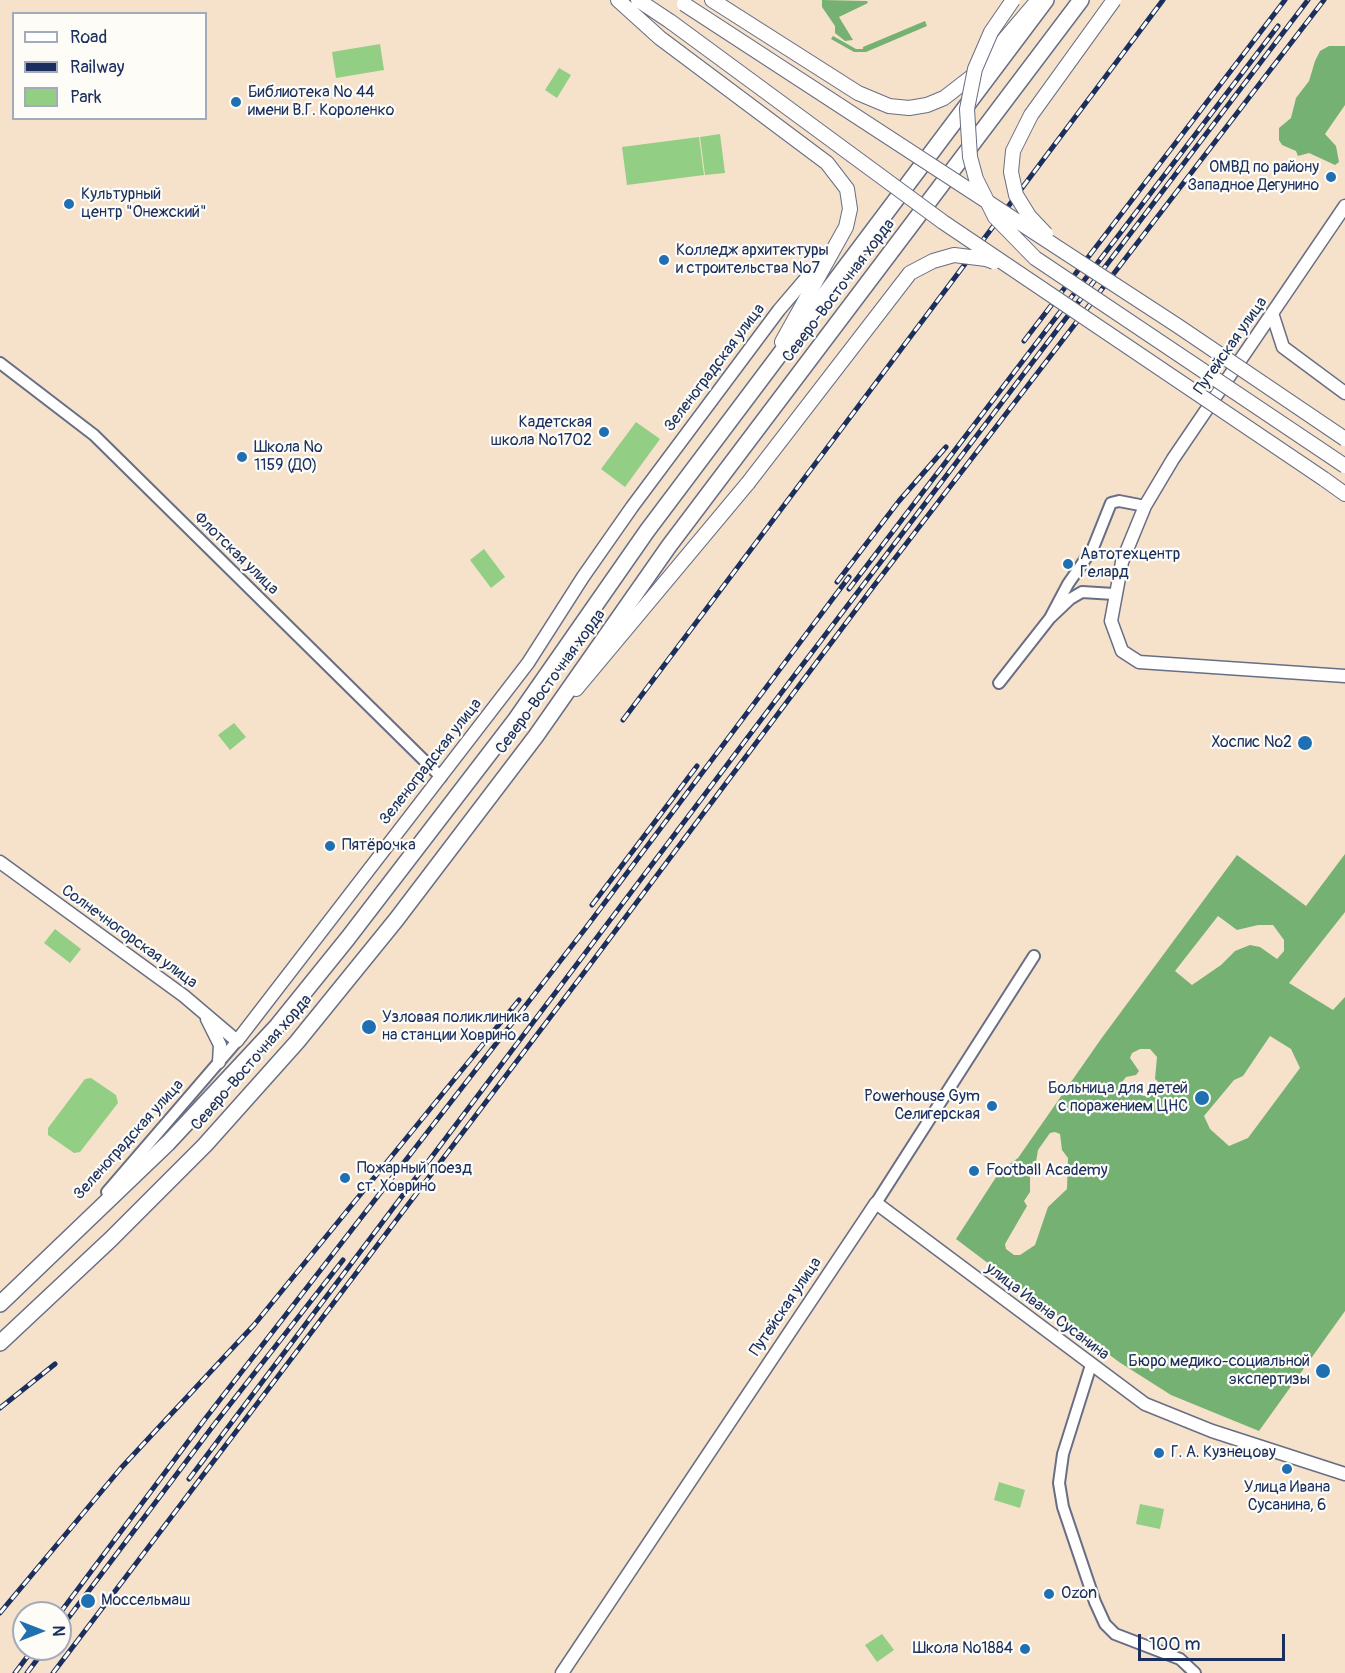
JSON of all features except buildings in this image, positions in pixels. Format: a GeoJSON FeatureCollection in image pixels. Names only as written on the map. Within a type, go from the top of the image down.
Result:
{"type":"FeatureCollection","features":[{"type":"Feature","properties":{"kind":"main road"},"geometry":{"type":"LineString","coordinates":[[618,0],[660,38],[813,152],[835,171],[847,189],[849,219],[840,238],[778,349],[726,428]]}},
{"type":"Feature","properties":{"kind":"main road"},"geometry":{"type":"LineString","coordinates":[[638,0],[914,201],[1345,494]]}},
{"type":"Feature","properties":{"kind":"main road"},"geometry":{"type":"LineString","coordinates":[[712,0],[858,93],[878,103],[898,108],[918,107],[936,102],[975,74],[1038,0]]}},
{"type":"Feature","properties":{"kind":"main road"},"geometry":{"type":"LineString","coordinates":[[1013,0],[991,32],[975,69],[967,109],[970,158],[976,179],[995,217],[1035,258],[1345,466]]}},
{"type":"Feature","properties":{"kind":"main road","name":"Северо-Восточная хорда"},"geometry":{"type":"LineString","coordinates":[[0,1304],[168,1143],[277,1026],[348,938],[516,719],[647,531],[1046,0]]}},
{"type":"Feature","properties":{"kind":"main road","name":"Северо-Восточная хорда"},"geometry":{"type":"LineString","coordinates":[[0,1343],[111,1239],[205,1145],[297,1042],[396,920],[536,736],[669,546],[1081,0]]}},
{"type":"Feature","properties":{"kind":"main road"},"geometry":{"type":"LineString","coordinates":[[1077,261],[1036,225],[1021,205],[1013,183],[1012,162],[1018,139],[1031,115],[1113,0]]}},
{"type":"Feature","properties":{"kind":"main road"},"geometry":{"type":"LineString","coordinates":[[681,2],[1345,439]]}},
{"type":"Feature","properties":{"kind":"main road"},"geometry":{"type":"LineString","coordinates":[[536,736],[698,545],[910,273],[933,261],[964,255],[986,259],[1044,289]]}},
{"type":"Feature","properties":{"kind":"street","name":"Путейская улица"},"geometry":{"type":"LineString","coordinates":[[1345,206],[1273,316],[1173,459],[1145,506],[1122,562],[1114,594],[1111,621],[1113,634],[1122,651],[1139,662],[1345,676]]}},
{"type":"Feature","properties":{"kind":"street","name":"Зеленоградская улица"},"geometry":{"type":"LineString","coordinates":[[0,1297],[125,1173],[237,1041],[528,663],[583,577],[729,376],[779,310],[840,238]]}},
{"type":"Feature","properties":{"kind":"street"},"geometry":{"type":"LineString","coordinates":[[1273,316],[1282,347],[1345,393]]}},
{"type":"Feature","properties":{"kind":"street","name":"Флотская улица"},"geometry":{"type":"LineString","coordinates":[[0,363],[94,435],[441,777]]}},
{"type":"Feature","properties":{"kind":"street"},"geometry":{"type":"LineString","coordinates":[[999,683],[1050,618],[1068,584],[1093,548],[1111,503],[1119,501],[1145,506]]}},
{"type":"Feature","properties":{"kind":"street"},"geometry":{"type":"LineString","coordinates":[[1050,618],[1082,592],[1114,594]]}},
{"type":"Feature","properties":{"kind":"street","name":"Солнечногорская улица"},"geometry":{"type":"LineString","coordinates":[[0,862],[203,1012],[237,1041]]}},
{"type":"Feature","properties":{"kind":"street","name":"Путейская улица"},"geometry":{"type":"LineString","coordinates":[[562,1673],[876,1203],[1034,956]]}},
{"type":"Feature","properties":{"kind":"street"},"geometry":{"type":"LineString","coordinates":[[203,1012],[220,1045],[219,1062]]}},
{"type":"Feature","properties":{"kind":"street","name":"улица Ивана Сусанина"},"geometry":{"type":"LineString","coordinates":[[876,1203],[1134,1397],[1169,1415],[1345,1474]]}},
{"type":"Feature","properties":{"kind":"street"},"geometry":{"type":"LineString","coordinates":[[1091,1365],[1063,1454],[1059,1483],[1063,1507],[1095,1602],[1105,1624],[1115,1634],[1180,1659],[1195,1673]]}},
{"type":"Feature","properties":{"kind":"green space"},"geometry":{"type":"Polygon","coordinates":[[[822,0],[867,1],[868,3],[839,17],[853,40],[845,41],[835,33],[835,26],[822,7],[822,0]]]}},
{"type":"Feature","properties":{"kind":"green space"},"geometry":{"type":"Polygon","coordinates":[[[925,21],[927,26],[866,52],[854,52],[831,39],[833,36],[856,49],[863,49],[863,47],[925,21]]]}},
{"type":"Feature","properties":{"kind":"green space"},"geometry":{"type":"Polygon","coordinates":[[[380,44],[384,70],[336,78],[332,52],[380,44]]]}},
{"type":"Feature","properties":{"kind":"green space"},"geometry":{"type":"Polygon","coordinates":[[[1329,46],[1345,46],[1345,105],[1325,134],[1336,146],[1339,162],[1335,165],[1309,153],[1298,156],[1296,151],[1282,145],[1279,140],[1279,128],[1291,118],[1296,98],[1309,81],[1320,51],[1329,46]]]}},
{"type":"Feature","properties":{"kind":"green space"},"geometry":{"type":"Polygon","coordinates":[[[559,68],[571,75],[557,98],[545,90],[559,68]]]}},
{"type":"Feature","properties":{"kind":"green space"},"geometry":{"type":"Polygon","coordinates":[[[720,134],[725,173],[705,175],[700,137],[720,134]]]}},
{"type":"Feature","properties":{"kind":"green space"},"geometry":{"type":"Polygon","coordinates":[[[699,137],[704,175],[627,185],[622,147],[699,137]]]}},
{"type":"Feature","properties":{"kind":"green space"},"geometry":{"type":"Polygon","coordinates":[[[636,422],[660,439],[625,487],[601,469],[636,422]]]}},
{"type":"Feature","properties":{"kind":"green space"},"geometry":{"type":"Polygon","coordinates":[[[484,549],[505,577],[491,588],[470,560],[484,549]]]}},
{"type":"Feature","properties":{"kind":"green space"},"geometry":{"type":"Polygon","coordinates":[[[234,723],[246,737],[230,750],[218,735],[234,723]]]}},
{"type":"Feature","properties":{"kind":"green space","name":"Больница для детей с поражением ЦНС"},"geometry":{"type":"Polygon","coordinates":[[[1345,854],[1345,912],[1289,983],[1333,1010],[1345,997],[1345,1311],[1259,1431],[1171,1395],[1119,1362],[956,1239],[1000,1171],[1018,1158],[1101,1039],[1237,855],[1306,906],[1345,854]],[[1218,916],[1175,971],[1192,985],[1221,965],[1235,951],[1250,945],[1260,947],[1277,959],[1284,951],[1284,940],[1273,925],[1258,925],[1237,930],[1218,916]],[[1270,1036],[1243,1076],[1234,1080],[1204,1116],[1210,1129],[1229,1146],[1248,1138],[1300,1068],[1291,1049],[1270,1036]],[[1140,1049],[1132,1053],[1130,1058],[1139,1071],[1136,1075],[1126,1077],[1122,1082],[1124,1087],[1140,1086],[1143,1096],[1162,1091],[1163,1086],[1155,1079],[1157,1057],[1150,1049],[1140,1049]],[[1050,1133],[1038,1150],[1035,1168],[1030,1176],[1030,1192],[1024,1201],[1027,1206],[1005,1244],[1006,1249],[1014,1255],[1020,1255],[1035,1245],[1048,1207],[1067,1189],[1068,1158],[1062,1150],[1060,1134],[1050,1133]]]}},
{"type":"Feature","properties":{"kind":"green space"},"geometry":{"type":"Polygon","coordinates":[[[55,929],[81,949],[70,963],[44,943],[55,929]]]}},
{"type":"Feature","properties":{"kind":"green space"},"geometry":{"type":"Polygon","coordinates":[[[91,1078],[116,1095],[118,1103],[80,1152],[74,1153],[48,1135],[48,1128],[85,1079],[91,1078]]]}},
{"type":"Feature","properties":{"kind":"green space"},"geometry":{"type":"Polygon","coordinates":[[[999,1482],[1025,1490],[1020,1508],[994,1500],[999,1482]]]}},
{"type":"Feature","properties":{"kind":"green space"},"geometry":{"type":"Polygon","coordinates":[[[1140,1504],[1164,1509],[1160,1529],[1136,1524],[1140,1504]]]}},
{"type":"Feature","properties":{"kind":"green space"},"geometry":{"type":"Polygon","coordinates":[[[882,1634],[894,1650],[877,1662],[865,1645],[882,1634]]]}},
{"type":"Feature","properties":{"kind":"railway"},"geometry":{"type":"LineString","coordinates":[[623,720],[1163,0]]}},
{"type":"Feature","properties":{"kind":"railway"},"geometry":{"type":"LineString","coordinates":[[1024,341],[1285,0]]}},
{"type":"Feature","properties":{"kind":"railway"},"geometry":{"type":"LineString","coordinates":[[189,1479],[797,672],[1308,0]]}},
{"type":"Feature","properties":{"kind":"railway"},"geometry":{"type":"LineString","coordinates":[[53,1673],[873,587],[1324,0]]}},
{"type":"Feature","properties":{"kind":"railway"},"geometry":{"type":"LineString","coordinates":[[849,589],[1278,26]]}},
{"type":"Feature","properties":{"kind":"railway"},"geometry":{"type":"LineString","coordinates":[[837,582],[899,501],[946,447]]}},
{"type":"Feature","properties":{"kind":"railway"},"geometry":{"type":"LineString","coordinates":[[69,1601],[205,1419],[585,929],[849,577]]}},
{"type":"Feature","properties":{"kind":"railway"},"geometry":{"type":"LineString","coordinates":[[592,905],[697,766]]}},
{"type":"Feature","properties":{"kind":"railway"},"geometry":{"type":"LineString","coordinates":[[0,1613],[121,1468],[254,1325],[519,1000]]}},
{"type":"Feature","properties":{"kind":"railway"},"geometry":{"type":"LineString","coordinates":[[72,1613],[213,1426],[343,1260]]}},
{"type":"Feature","properties":{"kind":"railway"},"geometry":{"type":"LineString","coordinates":[[0,1408],[55,1364]]}},
{"type":"Feature","properties":{"kind":"railway"},"geometry":{"type":"LineString","coordinates":[[15,1673],[24,1661]]}},
{"type":"Feature","properties":{"kind":"railway"},"geometry":{"type":"LineString","coordinates":[[27,1673],[36,1661]]}},
{"type":"Feature","properties":{"kind":"place","name":"Библиотека № 44 имени В.Г. Короленко"},"geometry":{"type":"Point","coordinates":[236,102]}},
{"type":"Feature","properties":{"kind":"place","name":"ОМВД по району Западное Дегунино"},"geometry":{"type":"Point","coordinates":[1331,177]}},
{"type":"Feature","properties":{"kind":"place","name":"Культурный центр \"Онежский\""},"geometry":{"type":"Point","coordinates":[69,204]}},
{"type":"Feature","properties":{"kind":"place","name":"Колледж архитектуры и строительства №7"},"geometry":{"type":"Point","coordinates":[664,260]}},
{"type":"Feature","properties":{"kind":"place","name":"Кадетская школа №1702"},"geometry":{"type":"Point","coordinates":[604,432]}},
{"type":"Feature","properties":{"kind":"place","name":"Школа № 1159 (ДО)"},"geometry":{"type":"Point","coordinates":[242,457]}},
{"type":"Feature","properties":{"kind":"place","name":"Автотехцентр Гелард"},"geometry":{"type":"Point","coordinates":[1068,564]}},
{"type":"Feature","properties":{"kind":"place","name":"Хоспис №2"},"geometry":{"type":"Point","coordinates":[1305,743]}},
{"type":"Feature","properties":{"kind":"place","name":"Пятёрочка"},"geometry":{"type":"Point","coordinates":[330,846]}},
{"type":"Feature","properties":{"kind":"place","name":"Узловая поликлиника на станции Ховрино"},"geometry":{"type":"Point","coordinates":[369,1027]}},
{"type":"Feature","properties":{"kind":"place","name":"Больница для детей с поражением ЦНС"},"geometry":{"type":"Point","coordinates":[1202,1098]}},
{"type":"Feature","properties":{"kind":"place","name":"Powerhouse Gym Селигерская"},"geometry":{"type":"Point","coordinates":[992,1106]}},
{"type":"Feature","properties":{"kind":"place","name":"Football Academy"},"geometry":{"type":"Point","coordinates":[974,1171]}},
{"type":"Feature","properties":{"kind":"place","name":"Пожарный поезд ст. Ховрино"},"geometry":{"type":"Point","coordinates":[345,1178]}},
{"type":"Feature","properties":{"kind":"place","name":"Бюро медико-социальной экспертизы"},"geometry":{"type":"Point","coordinates":[1323,1371]}},
{"type":"Feature","properties":{"kind":"place","name":"Г. А. Кузнецову"},"geometry":{"type":"Point","coordinates":[1159,1453]}},
{"type":"Feature","properties":{"kind":"place","name":"Улица Ивана Сусанина, 6"},"geometry":{"type":"Point","coordinates":[1287,1469]}},
{"type":"Feature","properties":{"kind":"place","name":"Ozon"},"geometry":{"type":"Point","coordinates":[1049,1594]}},
{"type":"Feature","properties":{"kind":"place","name":"Моссельмаш"},"geometry":{"type":"Point","coordinates":[88,1601]}},
{"type":"Feature","properties":{"kind":"place","name":"Школа №1884"},"geometry":{"type":"Point","coordinates":[1025,1649]}}]}
